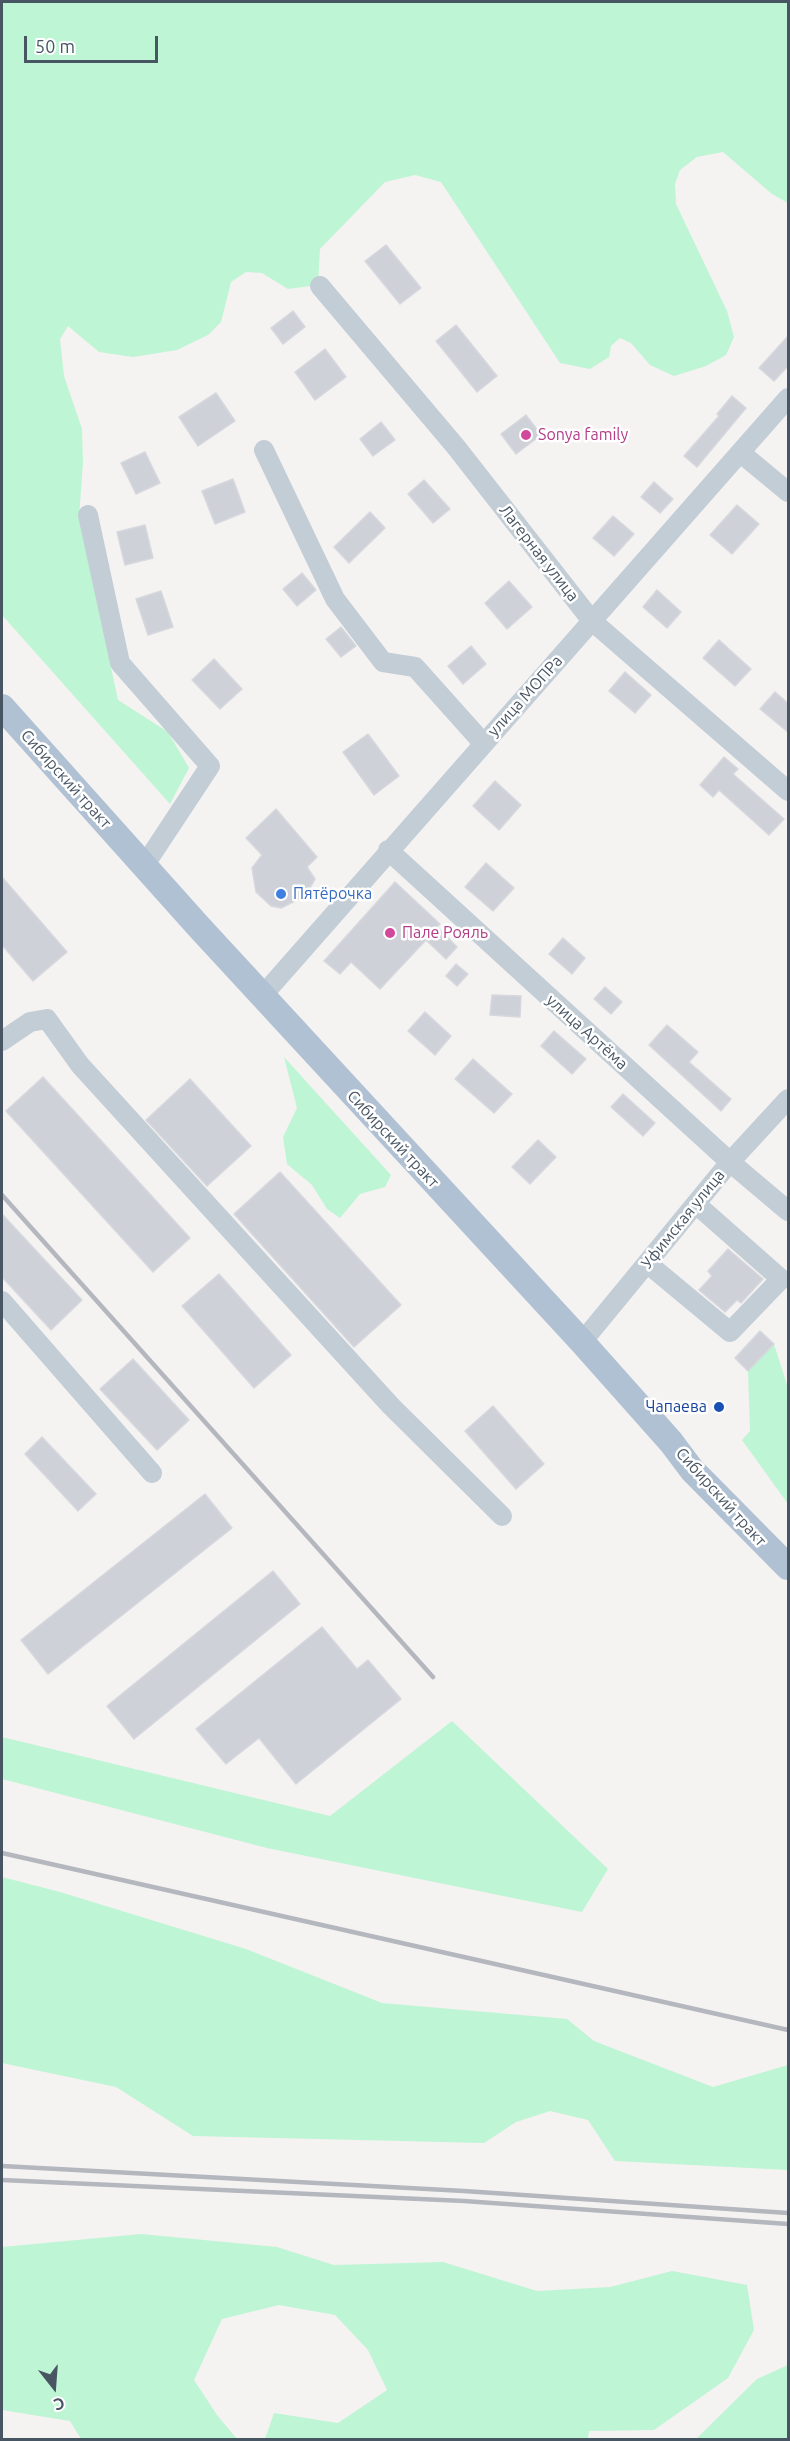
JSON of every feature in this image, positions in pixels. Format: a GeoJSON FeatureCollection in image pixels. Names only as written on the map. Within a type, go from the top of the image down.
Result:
{"type":"FeatureCollection","features":[{"type":"Feature","properties":{"kind":"main road","name":"Сибирский тракт"},"geometry":{"type":"LineString","coordinates":[[2,707],[144,866],[582,1342],[671,1442],[692,1470],[789,1567]]}},
{"type":"Feature","properties":{"kind":"street","name":"Лагерная улица"},"geometry":{"type":"LineString","coordinates":[[320,286],[456,447],[592,621],[789,791]]}},
{"type":"Feature","properties":{"kind":"street","name":"улица МОПРа"},"geometry":{"type":"LineString","coordinates":[[263,995],[388,850],[742,454],[789,398]]}},
{"type":"Feature","properties":{"kind":"street"},"geometry":{"type":"LineString","coordinates":[[264,450],[335,599],[383,662],[415,667],[483,743]]}},
{"type":"Feature","properties":{"kind":"street"},"geometry":{"type":"LineString","coordinates":[[742,454],[789,492]]}},
{"type":"Feature","properties":{"kind":"street"},"geometry":{"type":"LineString","coordinates":[[88,515],[120,663],[210,765],[144,866]]}},
{"type":"Feature","properties":{"kind":"street","name":"улица Артёма"},"geometry":{"type":"LineString","coordinates":[[388,850],[730,1162],[789,1211]]}},
{"type":"Feature","properties":{"kind":"street"},"geometry":{"type":"LineString","coordinates":[[2,1041],[30,1022],[47,1019],[80,1065],[391,1406],[502,1516]]}},
{"type":"Feature","properties":{"kind":"street","name":"Уфимская улица"},"geometry":{"type":"LineString","coordinates":[[582,1342],[730,1162],[789,1099]]}},
{"type":"Feature","properties":{"kind":"street"},"geometry":{"type":"LineString","coordinates":[[647,1263],[730,1332],[781,1279],[696,1204]]}},
{"type":"Feature","properties":{"kind":"street"},"geometry":{"type":"LineString","coordinates":[[2,1301],[152,1473]]}},
{"type":"Feature","properties":{"kind":"green space"},"geometry":{"type":"Polygon","coordinates":[[[2,2],[788,2],[788,203],[772,194],[723,152],[697,157],[680,170],[675,184],[676,204],[727,311],[734,337],[726,355],[706,366],[674,376],[650,365],[631,343],[620,338],[611,346],[609,357],[590,369],[560,363],[441,182],[415,175],[385,182],[320,249],[318,285],[288,289],[262,273],[246,272],[231,282],[221,322],[208,335],[177,350],[133,357],[99,352],[68,326],[60,339],[64,376],[82,429],[83,462],[79,518],[118,700],[168,732],[189,768],[170,804],[2,615],[2,2]]]}},
{"type":"Feature","properties":{"kind":"green space"},"geometry":{"type":"Polygon","coordinates":[[[284,1057],[391,1175],[385,1187],[360,1194],[340,1218],[327,1209],[312,1185],[287,1164],[283,1137],[297,1108],[284,1057]]]}},
{"type":"Feature","properties":{"kind":"green space"},"geometry":{"type":"Polygon","coordinates":[[[774,1344],[788,1388],[788,1504],[742,1440],[750,1431],[748,1371],[774,1344]]]}},
{"type":"Feature","properties":{"kind":"green space"},"geometry":{"type":"Polygon","coordinates":[[[452,1721],[608,1869],[582,1912],[267,1848],[2,1779],[2,1737],[330,1816],[452,1721]]]}},
{"type":"Feature","properties":{"kind":"green space"},"geometry":{"type":"Polygon","coordinates":[[[2,1877],[60,1892],[246,1949],[382,2003],[567,2019],[594,2041],[713,2087],[788,2065],[788,2170],[615,2161],[588,2120],[550,2111],[516,2122],[484,2143],[193,2136],[116,2087],[2,2063],[2,1877]]]}},
{"type":"Feature","properties":{"kind":"green space"},"geometry":{"type":"Polygon","coordinates":[[[141,2234],[277,2247],[334,2265],[443,2262],[537,2291],[610,2287],[672,2271],[747,2285],[754,2330],[728,2378],[654,2430],[589,2431],[588,2439],[265,2439],[274,2413],[338,2423],[387,2390],[368,2350],[335,2315],[279,2305],[222,2319],[194,2380],[217,2415],[237,2439],[81,2439],[70,2421],[2,2410],[2,2247],[141,2234]]]}},
{"type":"Feature","properties":{"kind":"green space"},"geometry":{"type":"Polygon","coordinates":[[[788,2365],[788,2439],[696,2439],[757,2379],[788,2365]]]}},
{"type":"Feature","properties":{"kind":"building"},"geometry":{"type":"Polygon","coordinates":[[[386,245],[421,288],[400,304],[365,261],[386,245]]]}},
{"type":"Feature","properties":{"kind":"building"},"geometry":{"type":"Polygon","coordinates":[[[293,311],[305,327],[283,344],[271,328],[293,311]]]}},
{"type":"Feature","properties":{"kind":"building"},"geometry":{"type":"Polygon","coordinates":[[[456,325],[497,376],[477,392],[436,341],[456,325]]]}},
{"type":"Feature","properties":{"kind":"building"},"geometry":{"type":"Polygon","coordinates":[[[789,335],[789,365],[774,381],[759,368],[789,335]]]}},
{"type":"Feature","properties":{"kind":"building"},"geometry":{"type":"Polygon","coordinates":[[[325,349],[346,377],[315,400],[295,372],[325,349]]]}},
{"type":"Feature","properties":{"kind":"building"},"geometry":{"type":"Polygon","coordinates":[[[216,393],[235,421],[198,446],[179,417],[216,393]]]}},
{"type":"Feature","properties":{"kind":"building"},"geometry":{"type":"Polygon","coordinates":[[[732,396],[746,408],[697,467],[684,456],[719,416],[717,414],[732,396]]]}},
{"type":"Feature","properties":{"kind":"building"},"geometry":{"type":"Polygon","coordinates":[[[526,415],[541,435],[516,454],[501,434],[526,415]]]}},
{"type":"Feature","properties":{"kind":"building"},"geometry":{"type":"Polygon","coordinates":[[[381,422],[395,440],[373,456],[360,439],[381,422]]]}},
{"type":"Feature","properties":{"kind":"building"},"geometry":{"type":"Polygon","coordinates":[[[145,452],[160,483],[136,494],[121,463],[145,452]]]}},
{"type":"Feature","properties":{"kind":"building"},"geometry":{"type":"Polygon","coordinates":[[[233,479],[245,512],[215,524],[202,491],[233,479]]]}},
{"type":"Feature","properties":{"kind":"building"},"geometry":{"type":"Polygon","coordinates":[[[424,480],[450,509],[433,523],[408,494],[424,480]]]}},
{"type":"Feature","properties":{"kind":"building"},"geometry":{"type":"Polygon","coordinates":[[[654,482],[673,499],[660,513],[641,497],[654,482]]]}},
{"type":"Feature","properties":{"kind":"building"},"geometry":{"type":"Polygon","coordinates":[[[737,505],[759,524],[732,554],[710,535],[737,505]]]}},
{"type":"Feature","properties":{"kind":"building"},"geometry":{"type":"Polygon","coordinates":[[[370,512],[385,528],[349,563],[334,547],[370,512]]]}},
{"type":"Feature","properties":{"kind":"building"},"geometry":{"type":"Polygon","coordinates":[[[613,516],[634,534],[614,556],[593,538],[613,516]]]}},
{"type":"Feature","properties":{"kind":"building"},"geometry":{"type":"Polygon","coordinates":[[[145,525],[153,558],[125,565],[117,532],[145,525]]]}},
{"type":"Feature","properties":{"kind":"building"},"geometry":{"type":"Polygon","coordinates":[[[302,573],[316,590],[297,606],[283,589],[302,573]]]}},
{"type":"Feature","properties":{"kind":"building"},"geometry":{"type":"Polygon","coordinates":[[[509,581],[532,607],[507,629],[485,603],[509,581]]]}},
{"type":"Feature","properties":{"kind":"building"},"geometry":{"type":"Polygon","coordinates":[[[657,590],[681,612],[667,628],[643,607],[657,590]]]}},
{"type":"Feature","properties":{"kind":"building"},"geometry":{"type":"Polygon","coordinates":[[[161,591],[173,627],[148,635],[136,599],[161,591]]]}},
{"type":"Feature","properties":{"kind":"building"},"geometry":{"type":"Polygon","coordinates":[[[341,627],[356,646],[341,657],[326,639],[341,627]]]}},
{"type":"Feature","properties":{"kind":"building"},"geometry":{"type":"Polygon","coordinates":[[[719,640],[751,669],[735,686],[703,658],[719,640]]]}},
{"type":"Feature","properties":{"kind":"building"},"geometry":{"type":"Polygon","coordinates":[[[471,646],[486,664],[463,684],[448,666],[471,646]]]}},
{"type":"Feature","properties":{"kind":"building"},"geometry":{"type":"Polygon","coordinates":[[[214,659],[242,689],[220,709],[192,680],[214,659]]]}},
{"type":"Feature","properties":{"kind":"building"},"geometry":{"type":"Polygon","coordinates":[[[625,672],[651,695],[635,713],[609,691],[625,672]]]}},
{"type":"Feature","properties":{"kind":"building"},"geometry":{"type":"Polygon","coordinates":[[[775,692],[789,704],[789,733],[760,709],[775,692]]]}},
{"type":"Feature","properties":{"kind":"building"},"geometry":{"type":"Polygon","coordinates":[[[368,734],[399,776],[374,795],[343,752],[368,734]]]}},
{"type":"Feature","properties":{"kind":"building"},"geometry":{"type":"Polygon","coordinates":[[[724,757],[738,769],[733,774],[784,819],[769,835],[719,790],[713,797],[700,785],[724,757]]]}},
{"type":"Feature","properties":{"kind":"building"},"geometry":{"type":"Polygon","coordinates":[[[495,781],[521,805],[499,830],[473,806],[495,781]]]}},
{"type":"Feature","properties":{"kind":"building"},"geometry":{"type":"Polygon","coordinates":[[[276,809],[317,857],[307,867],[315,879],[305,896],[281,908],[271,906],[256,892],[252,868],[262,855],[246,838],[276,809]]]}},
{"type":"Feature","properties":{"kind":"building"},"geometry":{"type":"Polygon","coordinates":[[[486,863],[514,888],[493,911],[465,887],[486,863]]]}},
{"type":"Feature","properties":{"kind":"building"},"geometry":{"type":"Polygon","coordinates":[[[2,877],[67,952],[33,981],[2,945],[2,877]]]}},
{"type":"Feature","properties":{"kind":"building","name":"Пале Рояль"},"geometry":{"type":"Polygon","coordinates":[[[395,882],[440,924],[437,927],[457,947],[446,959],[426,940],[380,989],[351,962],[340,974],[324,961],[395,882]]]}},
{"type":"Feature","properties":{"kind":"building"},"geometry":{"type":"Polygon","coordinates":[[[563,938],[585,958],[572,974],[549,954],[563,938]]]}},
{"type":"Feature","properties":{"kind":"building"},"geometry":{"type":"Polygon","coordinates":[[[456,964],[468,974],[457,986],[446,976],[456,964]]]}},
{"type":"Feature","properties":{"kind":"building"},"geometry":{"type":"Polygon","coordinates":[[[605,987],[622,1002],[611,1014],[594,999],[605,987]]]}},
{"type":"Feature","properties":{"kind":"building"},"geometry":{"type":"Polygon","coordinates":[[[492,995],[521,996],[520,1017],[490,1015],[492,995]]]}},
{"type":"Feature","properties":{"kind":"building"},"geometry":{"type":"Polygon","coordinates":[[[425,1012],[451,1036],[435,1055],[408,1031],[425,1012]]]}},
{"type":"Feature","properties":{"kind":"building"},"geometry":{"type":"Polygon","coordinates":[[[667,1025],[698,1052],[689,1062],[731,1099],[721,1111],[649,1045],[667,1025]]]}},
{"type":"Feature","properties":{"kind":"building"},"geometry":{"type":"Polygon","coordinates":[[[554,1031],[586,1059],[572,1074],[541,1046],[554,1031]]]}},
{"type":"Feature","properties":{"kind":"building"},"geometry":{"type":"Polygon","coordinates":[[[473,1059],[512,1094],[494,1113],[455,1079],[473,1059]]]}},
{"type":"Feature","properties":{"kind":"building"},"geometry":{"type":"Polygon","coordinates":[[[43,1077],[190,1238],[153,1272],[6,1111],[43,1077]]]}},
{"type":"Feature","properties":{"kind":"building"},"geometry":{"type":"Polygon","coordinates":[[[190,1079],[251,1146],[207,1186],[146,1120],[190,1079]]]}},
{"type":"Feature","properties":{"kind":"building"},"geometry":{"type":"Polygon","coordinates":[[[623,1094],[655,1123],[643,1136],[611,1107],[623,1094]]]}},
{"type":"Feature","properties":{"kind":"building"},"geometry":{"type":"Polygon","coordinates":[[[538,1140],[556,1157],[530,1184],[512,1167],[538,1140]]]}},
{"type":"Feature","properties":{"kind":"building"},"geometry":{"type":"Polygon","coordinates":[[[280,1172],[401,1305],[354,1347],[234,1214],[280,1172]]]}},
{"type":"Feature","properties":{"kind":"building"},"geometry":{"type":"Polygon","coordinates":[[[2,1214],[82,1300],[51,1330],[2,1277],[2,1214]]]}},
{"type":"Feature","properties":{"kind":"building"},"geometry":{"type":"Polygon","coordinates":[[[728,1249],[763,1279],[741,1303],[737,1300],[725,1312],[699,1290],[712,1276],[708,1271],[728,1249]]]}},
{"type":"Feature","properties":{"kind":"building"},"geometry":{"type":"Polygon","coordinates":[[[219,1274],[291,1355],[254,1388],[182,1306],[219,1274]]]}},
{"type":"Feature","properties":{"kind":"building"},"geometry":{"type":"Polygon","coordinates":[[[760,1331],[774,1344],[748,1371],[735,1358],[760,1331]]]}},
{"type":"Feature","properties":{"kind":"building"},"geometry":{"type":"Polygon","coordinates":[[[133,1359],[189,1420],[157,1450],[100,1389],[133,1359]]]}},
{"type":"Feature","properties":{"kind":"building"},"geometry":{"type":"Polygon","coordinates":[[[493,1406],[544,1464],[516,1489],[465,1431],[493,1406]]]}},
{"type":"Feature","properties":{"kind":"building"},"geometry":{"type":"Polygon","coordinates":[[[42,1437],[96,1494],[78,1511],[25,1454],[42,1437]]]}},
{"type":"Feature","properties":{"kind":"building"},"geometry":{"type":"Polygon","coordinates":[[[205,1494],[232,1528],[48,1674],[21,1640],[205,1494]]]}},
{"type":"Feature","properties":{"kind":"building"},"geometry":{"type":"Polygon","coordinates":[[[273,1571],[300,1604],[134,1739],[107,1706],[273,1571]]]}},
{"type":"Feature","properties":{"kind":"building"},"geometry":{"type":"Polygon","coordinates":[[[322,1627],[357,1669],[368,1660],[401,1699],[296,1784],[259,1738],[226,1764],[196,1729],[322,1627]]]}},
{"type":"Feature","properties":{"kind":"railway"},"geometry":{"type":"LineString","coordinates":[[2,1195],[433,1677]]}},
{"type":"Feature","properties":{"kind":"railway"},"geometry":{"type":"LineString","coordinates":[[2,1853],[788,2030]]}},
{"type":"Feature","properties":{"kind":"railway"},"geometry":{"type":"LineString","coordinates":[[2,2166],[464,2191],[788,2213]]}},
{"type":"Feature","properties":{"kind":"railway"},"geometry":{"type":"LineString","coordinates":[[2,2180],[464,2201],[788,2224]]}},
{"type":"Feature","properties":{"kind":"place","name":"Sonya family"},"geometry":{"type":"Point","coordinates":[526,435]}},
{"type":"Feature","properties":{"kind":"place","name":"Пятёрочка"},"geometry":{"type":"Point","coordinates":[281,894]}},
{"type":"Feature","properties":{"kind":"place","name":"Пале Рояль"},"geometry":{"type":"Point","coordinates":[390,933]}},
{"type":"Feature","properties":{"kind":"place","name":"Чапаева"},"geometry":{"type":"Point","coordinates":[719,1407]}}]}
